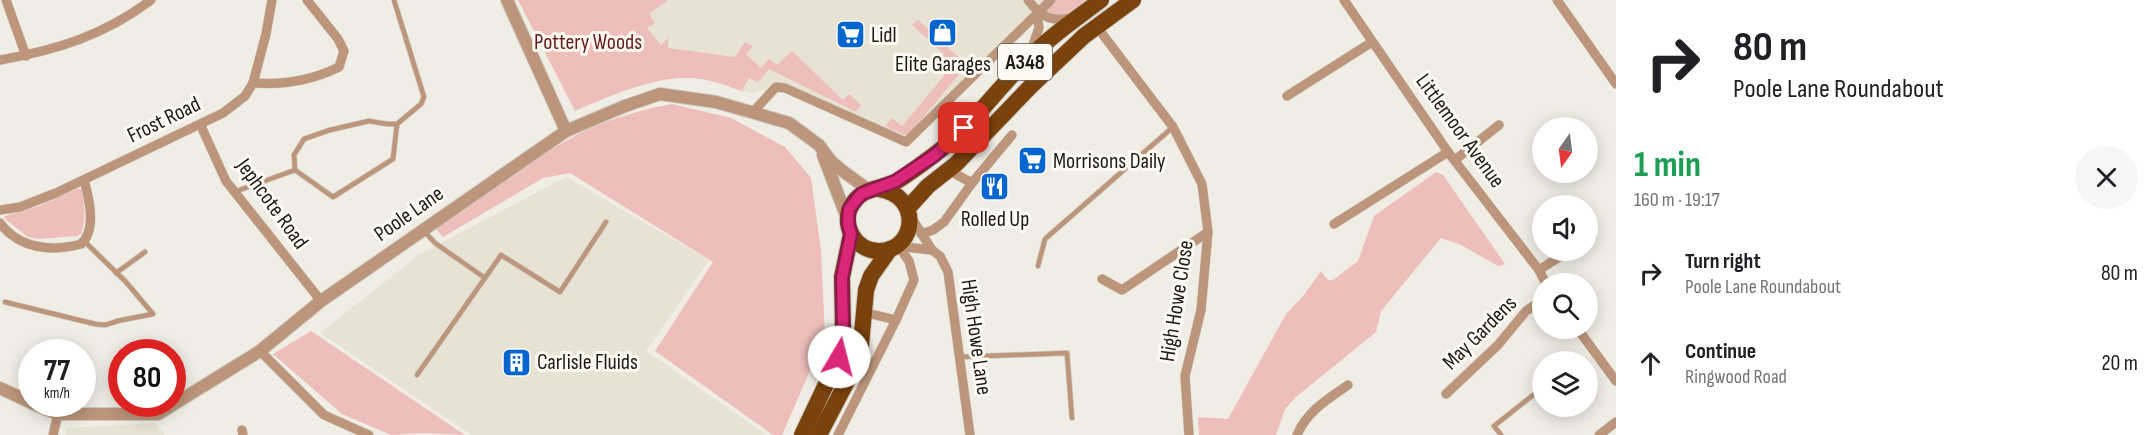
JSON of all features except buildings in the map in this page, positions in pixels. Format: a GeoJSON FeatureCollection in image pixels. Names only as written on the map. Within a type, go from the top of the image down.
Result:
{"type":"FeatureCollection","features":[{"type":"Feature","properties":{"kind":"highway","name":"A348"},"geometry":{"type":"LineString","coordinates":[[874,190],[910,172],[957,136],[1026,60],[1101,0]]}},
{"type":"Feature","properties":{"kind":"highway","name":"A348"},"geometry":{"type":"LineString","coordinates":[[908,212],[928,186],[948,170],[1084,36],[1133,0]]}},
{"type":"Feature","properties":{"kind":"highway"},"geometry":{"type":"LineString","coordinates":[[802,435],[832,374],[842,343],[842,278],[854,201],[861,194],[874,190],[896,194],[908,212],[907,232],[871,276],[866,290],[861,345],[856,364],[819,435]]}},
{"type":"Feature","properties":{"kind":"highway"},"geometry":{"type":"LineString","coordinates":[[849,226],[856,242],[872,250],[895,247]]}},
{"type":"Feature","properties":{"kind":"street"},"geometry":{"type":"LineString","coordinates":[[6,0],[26,56]]}},
{"type":"Feature","properties":{"kind":"street"},"geometry":{"type":"LineString","coordinates":[[0,60],[26,56],[91,36],[132,14],[151,0]]}},
{"type":"Feature","properties":{"kind":"street","name":"Frost Road"},"geometry":{"type":"LineString","coordinates":[[0,210],[20,207],[84,180],[223,113],[244,96],[254,83],[272,0]]}},
{"type":"Feature","properties":{"kind":"street"},"geometry":{"type":"LineString","coordinates":[[254,83],[271,85],[295,81],[327,73],[339,67],[344,51],[338,39],[307,0]]}},
{"type":"Feature","properties":{"kind":"street"},"geometry":{"type":"LineString","coordinates":[[507,0],[566,131]]}},
{"type":"Feature","properties":{"kind":"street"},"geometry":{"type":"LineString","coordinates":[[1028,0],[1037,12],[1049,18],[1061,20],[1078,17]]}},
{"type":"Feature","properties":{"kind":"street"},"geometry":{"type":"LineString","coordinates":[[753,112],[776,87],[785,88],[906,142],[1051,0]]}},
{"type":"Feature","properties":{"kind":"street","name":"Littlemoor Avenue"},"geometry":{"type":"LineString","coordinates":[[1344,0],[1448,152],[1540,273]]}},
{"type":"Feature","properties":{"kind":"street"},"geometry":{"type":"LineString","coordinates":[[1557,0],[1616,84]]}},
{"type":"Feature","properties":{"kind":"street"},"geometry":{"type":"LineString","coordinates":[[1026,60],[1039,28],[1037,12]]}},
{"type":"Feature","properties":{"kind":"street","name":"High Howe Close"},"geometry":{"type":"LineString","coordinates":[[1097,27],[1173,127],[1202,184],[1208,232],[1201,310],[1185,376],[1189,435]]}},
{"type":"Feature","properties":{"kind":"street"},"geometry":{"type":"LineString","coordinates":[[1287,96],[1372,42]]}},
{"type":"Feature","properties":{"kind":"street","name":"Poole Lane"},"geometry":{"type":"LineString","coordinates":[[96,414],[158,414],[260,351],[321,301],[566,131],[660,94],[716,102],[789,123],[819,145],[831,161],[844,172],[874,190]]}},
{"type":"Feature","properties":{"kind":"street","name":"Jephcote Road"},"geometry":{"type":"LineString","coordinates":[[200,124],[226,181],[321,301]]}},
{"type":"Feature","properties":{"kind":"street"},"geometry":{"type":"LineString","coordinates":[[1455,160],[1499,125]]}},
{"type":"Feature","properties":{"kind":"street"},"geometry":{"type":"LineString","coordinates":[[921,234],[933,230],[944,222],[972,183],[1012,135]]}},
{"type":"Feature","properties":{"kind":"street"},"geometry":{"type":"LineString","coordinates":[[819,145],[849,226]]}},
{"type":"Feature","properties":{"kind":"street"},"geometry":{"type":"LineString","coordinates":[[1334,224],[1448,152]]}},
{"type":"Feature","properties":{"kind":"street"},"geometry":{"type":"LineString","coordinates":[[948,170],[972,183]]}},
{"type":"Feature","properties":{"kind":"street"},"geometry":{"type":"LineString","coordinates":[[0,223],[15,238],[43,249],[72,246],[84,241],[88,232],[90,206],[84,180]]}},
{"type":"Feature","properties":{"kind":"street","name":"High Howe Lane"},"geometry":{"type":"LineString","coordinates":[[908,212],[932,250],[940,256],[948,273],[970,435]]}},
{"type":"Feature","properties":{"kind":"street"},"geometry":{"type":"LineString","coordinates":[[1102,279],[1122,290],[1208,232]]}},
{"type":"Feature","properties":{"kind":"street"},"geometry":{"type":"LineString","coordinates":[[895,247],[932,250]]}},
{"type":"Feature","properties":{"kind":"street"},"geometry":{"type":"LineString","coordinates":[[838,435],[914,280],[909,261],[895,247]]}},
{"type":"Feature","properties":{"kind":"street"},"geometry":{"type":"LineString","coordinates":[[1539,270],[1553,261]]}},
{"type":"Feature","properties":{"kind":"street","name":"May Gardens"},"geometry":{"type":"LineString","coordinates":[[1446,394],[1498,345],[1532,307]]}},
{"type":"Feature","properties":{"kind":"street"},"geometry":{"type":"LineString","coordinates":[[863,312],[896,320]]}},
{"type":"Feature","properties":{"kind":"street"},"geometry":{"type":"LineString","coordinates":[[1585,339],[1616,381]]}},
{"type":"Feature","properties":{"kind":"street"},"geometry":{"type":"LineString","coordinates":[[260,351],[324,415],[355,432],[369,435]]}},
{"type":"Feature","properties":{"kind":"street"},"geometry":{"type":"LineString","coordinates":[[1297,435],[1304,422],[1318,406],[1348,385]]}},
{"type":"Feature","properties":{"kind":"street","name":"Poole Lane"},"geometry":{"type":"LineString","coordinates":[[0,388],[18,396]]}},
{"type":"Feature","properties":{"kind":"street"},"geometry":{"type":"LineString","coordinates":[[53,435],[57,417]]}},
{"type":"Feature","properties":{"kind":"street"},"geometry":{"type":"LineString","coordinates":[[1599,435],[1616,422]]}},
{"type":"Feature","properties":{"kind":"lane"},"geometry":{"type":"LineString","coordinates":[[295,170],[294,155],[304,139],[369,121],[397,124],[422,104],[424,97],[394,0]]}},
{"type":"Feature","properties":{"kind":"lane"},"geometry":{"type":"LineString","coordinates":[[295,170],[333,197],[393,159],[397,124]]}},
{"type":"Feature","properties":{"kind":"lane"},"geometry":{"type":"LineString","coordinates":[[1038,266],[1044,239],[1173,127]]}},
{"type":"Feature","properties":{"kind":"lane"},"geometry":{"type":"LineString","coordinates":[[234,192],[295,170]]}},
{"type":"Feature","properties":{"kind":"lane"},"geometry":{"type":"LineString","coordinates":[[417,375],[501,255],[560,292],[606,222]]}},
{"type":"Feature","properties":{"kind":"lane"},"geometry":{"type":"LineString","coordinates":[[424,230],[435,243],[485,278]]}},
{"type":"Feature","properties":{"kind":"lane"},"geometry":{"type":"LineString","coordinates":[[5,302],[105,326],[117,321],[153,314],[84,241]]}},
{"type":"Feature","properties":{"kind":"lane"},"geometry":{"type":"LineString","coordinates":[[116,273],[145,252]]}},
{"type":"Feature","properties":{"kind":"lane"},"geometry":{"type":"LineString","coordinates":[[959,357],[1067,353],[1072,418]]}},
{"type":"Feature","properties":{"kind":"lane"},"geometry":{"type":"LineString","coordinates":[[1501,435],[1494,426],[1532,396]]}},
{"type":"Feature","properties":{"kind":"shaded area"},"geometry":{"type":"Polygon","coordinates":[[[654,0],[1051,0],[906,142],[776,87],[752,93],[742,91],[749,78],[644,58],[629,31],[654,0]]]}},
{"type":"Feature","properties":{"kind":"shaded area"},"geometry":{"type":"Polygon","coordinates":[[[566,177],[709,260],[646,351],[766,435],[472,435],[320,333],[420,254],[566,177]]]}},
{"type":"Feature","properties":{"kind":"shaded area"},"geometry":{"type":"Polygon","coordinates":[[[155,423],[165,435],[65,435],[67,428],[155,423]]]}},
{"type":"Feature","properties":{"kind":"green space","name":"Pottery Woods"},"geometry":{"type":"Polygon","coordinates":[[[518,0],[668,0],[649,14],[655,23],[647,28],[661,45],[668,38],[668,48],[735,57],[745,42],[753,46],[746,54],[761,68],[769,59],[777,65],[792,51],[843,100],[849,94],[861,105],[856,112],[769,69],[758,82],[749,78],[742,91],[701,79],[670,79],[637,87],[575,111],[518,0]]]}},
{"type":"Feature","properties":{"kind":"green space"},"geometry":{"type":"Polygon","coordinates":[[[1051,0],[1101,0],[1061,20],[1037,12],[1051,0]]]}},
{"type":"Feature","properties":{"kind":"green space"},"geometry":{"type":"Polygon","coordinates":[[[918,20],[967,65],[910,133],[904,135],[885,126],[892,118],[902,126],[948,71],[937,62],[944,54],[912,25],[918,20]]]}},
{"type":"Feature","properties":{"kind":"green space"},"geometry":{"type":"Polygon","coordinates":[[[672,104],[731,118],[785,147],[811,178],[821,250],[825,336],[782,435],[773,435],[655,351],[713,262],[570,173],[543,178],[443,237],[435,228],[538,158],[583,131],[621,117],[672,104]]]}},
{"type":"Feature","properties":{"kind":"green space"},"geometry":{"type":"Polygon","coordinates":[[[1436,172],[1443,175],[1505,264],[1498,266],[1461,245],[1441,238],[1381,311],[1376,332],[1296,397],[1285,409],[1276,435],[1199,435],[1198,417],[1228,419],[1286,314],[1304,295],[1321,271],[1328,280],[1333,280],[1358,261],[1374,216],[1436,172]]]}},
{"type":"Feature","properties":{"kind":"green space"},"geometry":{"type":"Polygon","coordinates":[[[81,189],[83,199],[84,224],[81,234],[77,236],[38,239],[28,237],[4,218],[39,206],[81,189]]]}},
{"type":"Feature","properties":{"kind":"green space"},"geometry":{"type":"Polygon","coordinates":[[[311,331],[465,435],[424,433],[391,435],[342,414],[273,354],[311,331]]]}},
{"type":"Feature","properties":{"kind":"place","name":"Elite Garages"},"geometry":{"type":"Point","coordinates":[943,32]}},
{"type":"Feature","properties":{"kind":"place","name":"Lidl"},"geometry":{"type":"Point","coordinates":[850,35]}},
{"type":"Feature","properties":{"kind":"place","name":"Morrisons Daily"},"geometry":{"type":"Point","coordinates":[1032,161]}},
{"type":"Feature","properties":{"kind":"place","name":"Rolled Up"},"geometry":{"type":"Point","coordinates":[995,187]}},
{"type":"Feature","properties":{"kind":"place","name":"Carlisle Fluids"},"geometry":{"type":"Point","coordinates":[516,362]}},
{"type":"Feature","properties":{"kind":"route"},"geometry":{"type":"LineString","coordinates":[[839,357],[843,329],[842,278],[851,234],[847,218],[849,209],[861,194],[896,181],[935,155],[964,128]]}}]}
